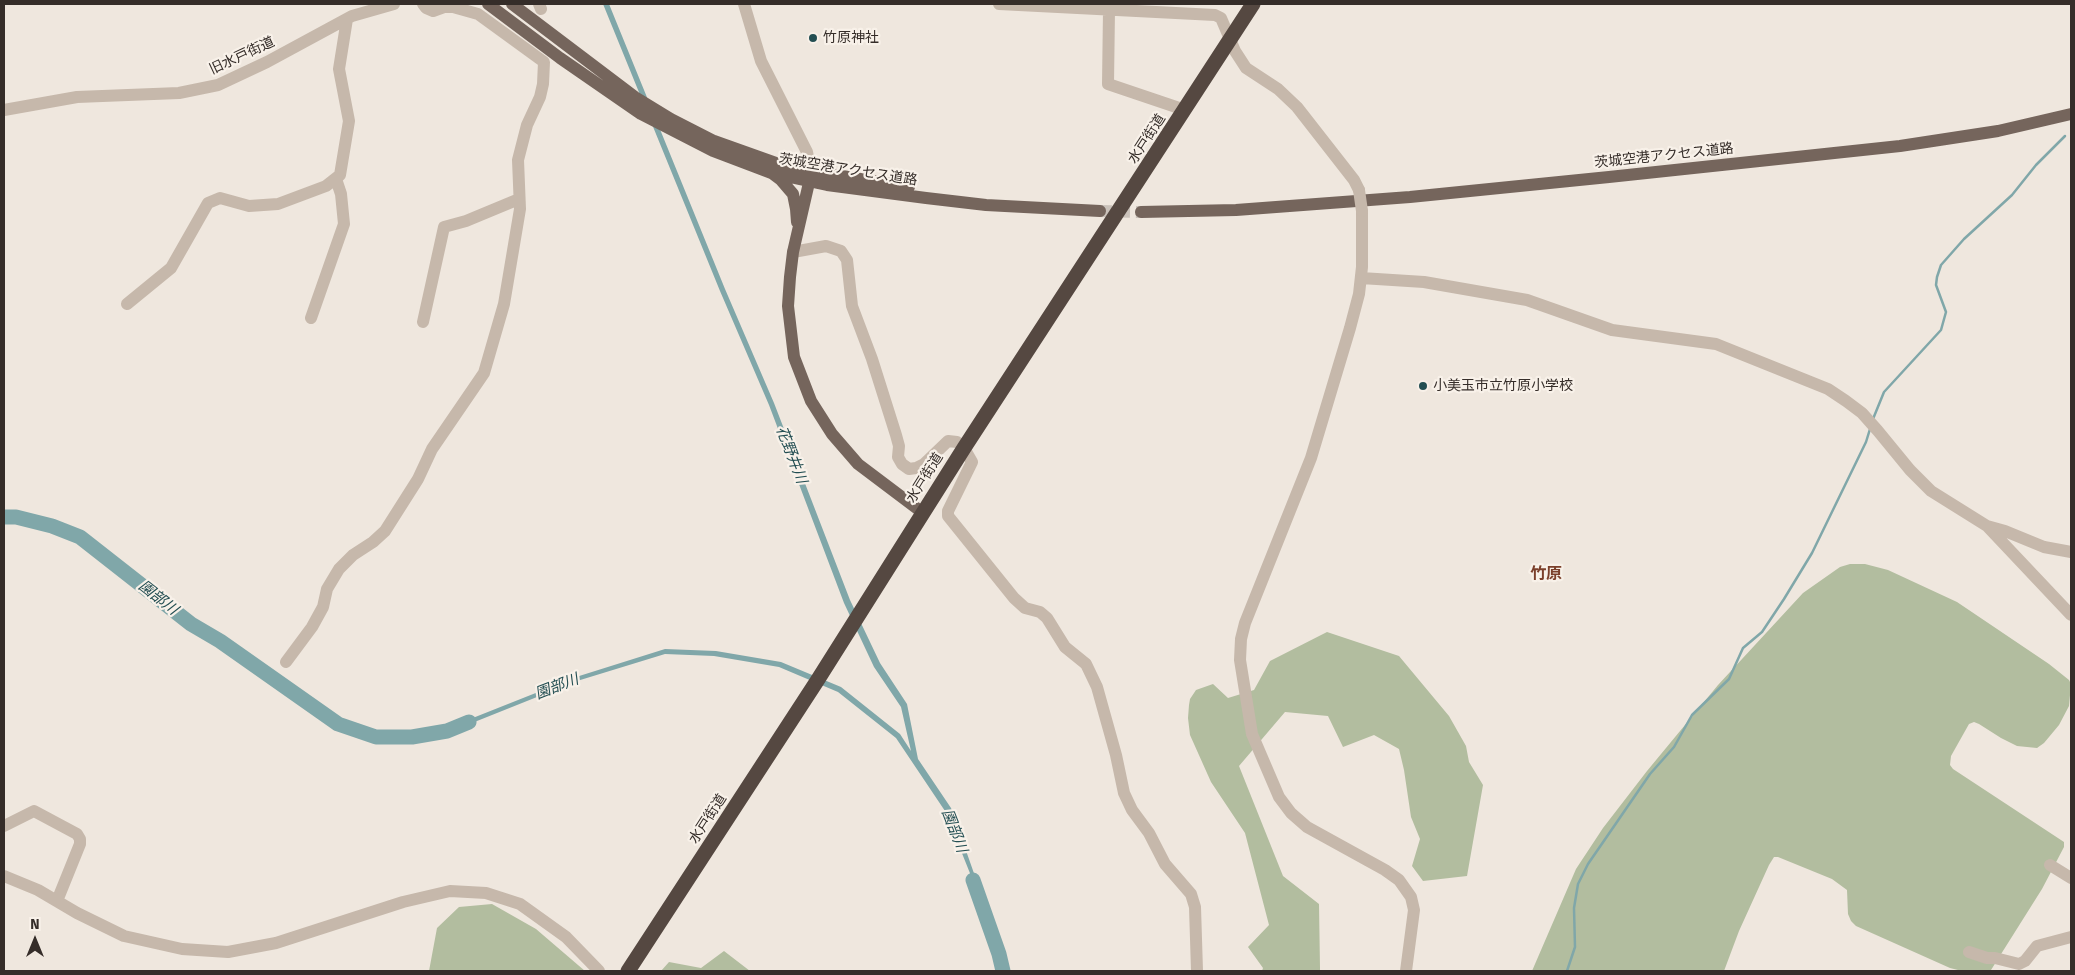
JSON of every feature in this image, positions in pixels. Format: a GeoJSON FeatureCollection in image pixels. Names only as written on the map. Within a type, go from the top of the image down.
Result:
{"type":"FeatureCollection","features":[{"type":"Feature","properties":{"kind":"highway","name":"水戸街道"},"geometry":{"type":"LineString","coordinates":[[628,971],[1252,4]]}},
{"type":"Feature","properties":{"kind":"main road","name":"茨城空港アクセス道路"},"geometry":{"type":"LineString","coordinates":[[488,4],[560,58],[641,114],[713,152],[771,173],[811,177],[986,205],[1102,208]]}},
{"type":"Feature","properties":{"kind":"main road","name":"茨城空港アクセス道路"},"geometry":{"type":"LineString","coordinates":[[512,4],[635,97],[677,122],[714,141],[811,177]]}},
{"type":"Feature","properties":{"kind":"main road","name":"茨城空港アクセス道路"},"geometry":{"type":"LineString","coordinates":[[1141,209],[1236,210],[1410,197],[1900,146],[1998,131],[2071,114]]}},
{"type":"Feature","properties":{"kind":"main road"},"geometry":{"type":"LineString","coordinates":[[771,173],[781,180],[793,194],[796,209],[797,235]]}},
{"type":"Feature","properties":{"kind":"main road"},"geometry":{"type":"LineString","coordinates":[[811,177],[797,235],[788,306],[794,357],[811,401],[832,434],[858,464],[923,512]]}},
{"type":"Feature","properties":{"kind":"street","name":"旧水戸街道"},"geometry":{"type":"LineString","coordinates":[[4,110],[77,97],[179,93],[218,85],[267,62],[347,19],[370,10],[394,4]]}},
{"type":"Feature","properties":{"kind":"street"},"geometry":{"type":"LineString","coordinates":[[286,662],[312,627],[323,607],[327,589],[339,569],[353,555],[385,531],[418,479],[432,449],[484,373],[504,304],[520,209],[518,160],[520,144],[540,97],[543,84],[544,62],[478,14],[453,7],[429,10],[423,4]]}},
{"type":"Feature","properties":{"kind":"street"},"geometry":{"type":"LineString","coordinates":[[744,4],[762,61],[804,144],[811,164],[811,177]]}},
{"type":"Feature","properties":{"kind":"street"},"geometry":{"type":"LineString","coordinates":[[999,4],[1215,15],[1221,18],[1237,54],[1246,68],[1278,89],[1297,106],[1354,180],[1359,190],[1363,243],[1361,278],[1350,328],[1311,458],[1245,623],[1241,639],[1240,660],[1252,734],[1279,797],[1291,813],[1307,827],[1385,870],[1399,880],[1411,897],[1414,910],[1406,971]]}},
{"type":"Feature","properties":{"kind":"street"},"geometry":{"type":"LineString","coordinates":[[1109,10],[1108,84],[1184,110]]}},
{"type":"Feature","properties":{"kind":"street"},"geometry":{"type":"LineString","coordinates":[[127,304],[171,268],[208,202],[220,198],[249,206],[278,204],[326,186],[340,175],[349,121],[339,69],[347,19]]}},
{"type":"Feature","properties":{"kind":"street"},"geometry":{"type":"LineString","coordinates":[[311,318],[344,224],[341,194],[336,179]]}},
{"type":"Feature","properties":{"kind":"street"},"geometry":{"type":"LineString","coordinates":[[424,322],[444,227],[466,221],[519,199]]}},
{"type":"Feature","properties":{"kind":"street"},"geometry":{"type":"LineString","coordinates":[[794,252],[814,247],[834,247],[841,251],[846,260],[852,306],[896,435],[899,446],[898,457],[902,464],[909,469],[916,468],[924,464],[948,441],[957,442],[964,448],[972,462],[948,511],[948,516],[1014,598],[1025,608],[1040,612],[1047,618],[1065,647],[1086,664],[1097,687],[1116,754],[1124,793],[1132,810],[1149,833],[1165,864],[1191,894],[1195,907],[1197,971]]}},
{"type":"Feature","properties":{"kind":"street"},"geometry":{"type":"LineString","coordinates":[[1361,278],[1424,282],[1527,300],[1612,330],[1716,344],[1828,389],[1862,413],[1930,491],[1987,526],[2071,614]]}},
{"type":"Feature","properties":{"kind":"street"},"geometry":{"type":"LineString","coordinates":[[1987,526],[2044,546],[2071,552]]}},
{"type":"Feature","properties":{"kind":"street"},"geometry":{"type":"LineString","coordinates":[[4,826],[34,811],[76,834],[80,839],[80,844],[57,901]]}},
{"type":"Feature","properties":{"kind":"street"},"geometry":{"type":"LineString","coordinates":[[2050,865],[2071,878]]}},
{"type":"Feature","properties":{"kind":"street"},"geometry":{"type":"LineString","coordinates":[[4,876],[38,890],[77,913],[124,936],[182,949],[228,952],[276,943],[422,898],[450,892],[486,894],[520,904],[566,937],[599,971]]}},
{"type":"Feature","properties":{"kind":"street"},"geometry":{"type":"LineString","coordinates":[[1969,952],[1986,958],[1995,958],[2019,964],[2025,961],[2037,946],[2071,937]]}},
{"type":"Feature","properties":{"kind":"green space"},"geometry":{"type":"Polygon","coordinates":[[[1850,564],[1865,564],[1888,570],[1957,602],[2049,664],[2069,680],[2071,684],[2069,706],[2059,725],[2044,743],[2037,748],[2017,746],[1974,722],[1969,724],[1951,756],[1950,765],[1953,769],[2064,842],[2064,847],[2042,889],[1991,970],[1962,971],[1950,968],[1856,926],[1848,914],[1847,890],[1832,879],[1774,857],[1739,931],[1724,971],[1532,971],[1576,869],[1603,828],[1647,771],[1718,685],[1803,593],[1840,567],[1850,564]]]}},
{"type":"Feature","properties":{"kind":"green space"},"geometry":{"type":"Polygon","coordinates":[[[1327,632],[1399,656],[1449,716],[1466,746],[1469,762],[1483,785],[1467,876],[1423,881],[1412,866],[1420,839],[1411,817],[1399,749],[1374,735],[1343,747],[1328,716],[1285,712],[1239,766],[1283,876],[1319,904],[1320,971],[1262,971],[1263,968],[1248,947],[1269,925],[1245,833],[1211,782],[1190,735],[1188,718],[1190,699],[1196,690],[1213,684],[1228,698],[1254,690],[1270,661],[1327,632]]]}},
{"type":"Feature","properties":{"kind":"green space"},"geometry":{"type":"Polygon","coordinates":[[[492,904],[536,929],[585,971],[429,971],[437,928],[459,907],[492,904]]]}},
{"type":"Feature","properties":{"kind":"green space"},"geometry":{"type":"Polygon","coordinates":[[[724,951],[750,971],[661,971],[669,962],[701,968],[724,951]]]}},
{"type":"Feature","properties":{"kind":"water","name":"花野井川"},"geometry":{"type":"Polygon","coordinates":[[[603,4],[609,4],[725,289],[774,403],[850,600],[880,663],[907,704],[918,759],[951,808],[1002,953],[945,811],[896,738],[838,692],[779,667],[714,656],[665,654],[577,681],[452,731],[445,729],[576,677],[665,649],[716,651],[781,662],[841,687],[900,734],[911,751],[901,707],[874,667],[844,603],[769,405],[720,291],[603,4]]]}},
{"type":"Feature","properties":{"kind":"waterway"},"geometry":{"type":"LineString","coordinates":[[1873,419],[1884,392],[1941,330],[1946,312],[1936,285],[1941,265],[1964,239],[2012,195],[2036,165],[2065,136]]}},
{"type":"Feature","properties":{"kind":"waterway"},"geometry":{"type":"LineString","coordinates":[[1567,971],[1575,947],[1574,908],[1578,884],[1588,864],[1650,774],[1674,747],[1692,715],[1729,679],[1743,648],[1762,632],[1784,599],[1812,553],[1866,442],[1870,429]]}},
{"type":"Feature","properties":{"kind":"waterway","name":"園部川"},"geometry":{"type":"LineString","coordinates":[[4,517],[16,517],[52,526],[80,537],[191,624],[220,641],[338,724],[376,737],[412,737],[447,731],[469,722]]}},
{"type":"Feature","properties":{"kind":"waterway","name":"園部川"},"geometry":{"type":"LineString","coordinates":[[973,880],[999,954],[1003,971]]}},
{"type":"Feature","properties":{"kind":"tunnel"},"geometry":{"type":"LineString","coordinates":[[1100,211],[1141,212]]}},
{"type":"Feature","properties":{"kind":"place","name":"竹原神社"},"geometry":{"type":"Point","coordinates":[813,38]}},
{"type":"Feature","properties":{"kind":"place","name":"小美玉市立竹原小学校"},"geometry":{"type":"Point","coordinates":[1423,386]}},
{"type":"Feature","properties":{"kind":"district","name":"竹原"},"geometry":{"type":"Point","coordinates":[1546,575]}}]}
